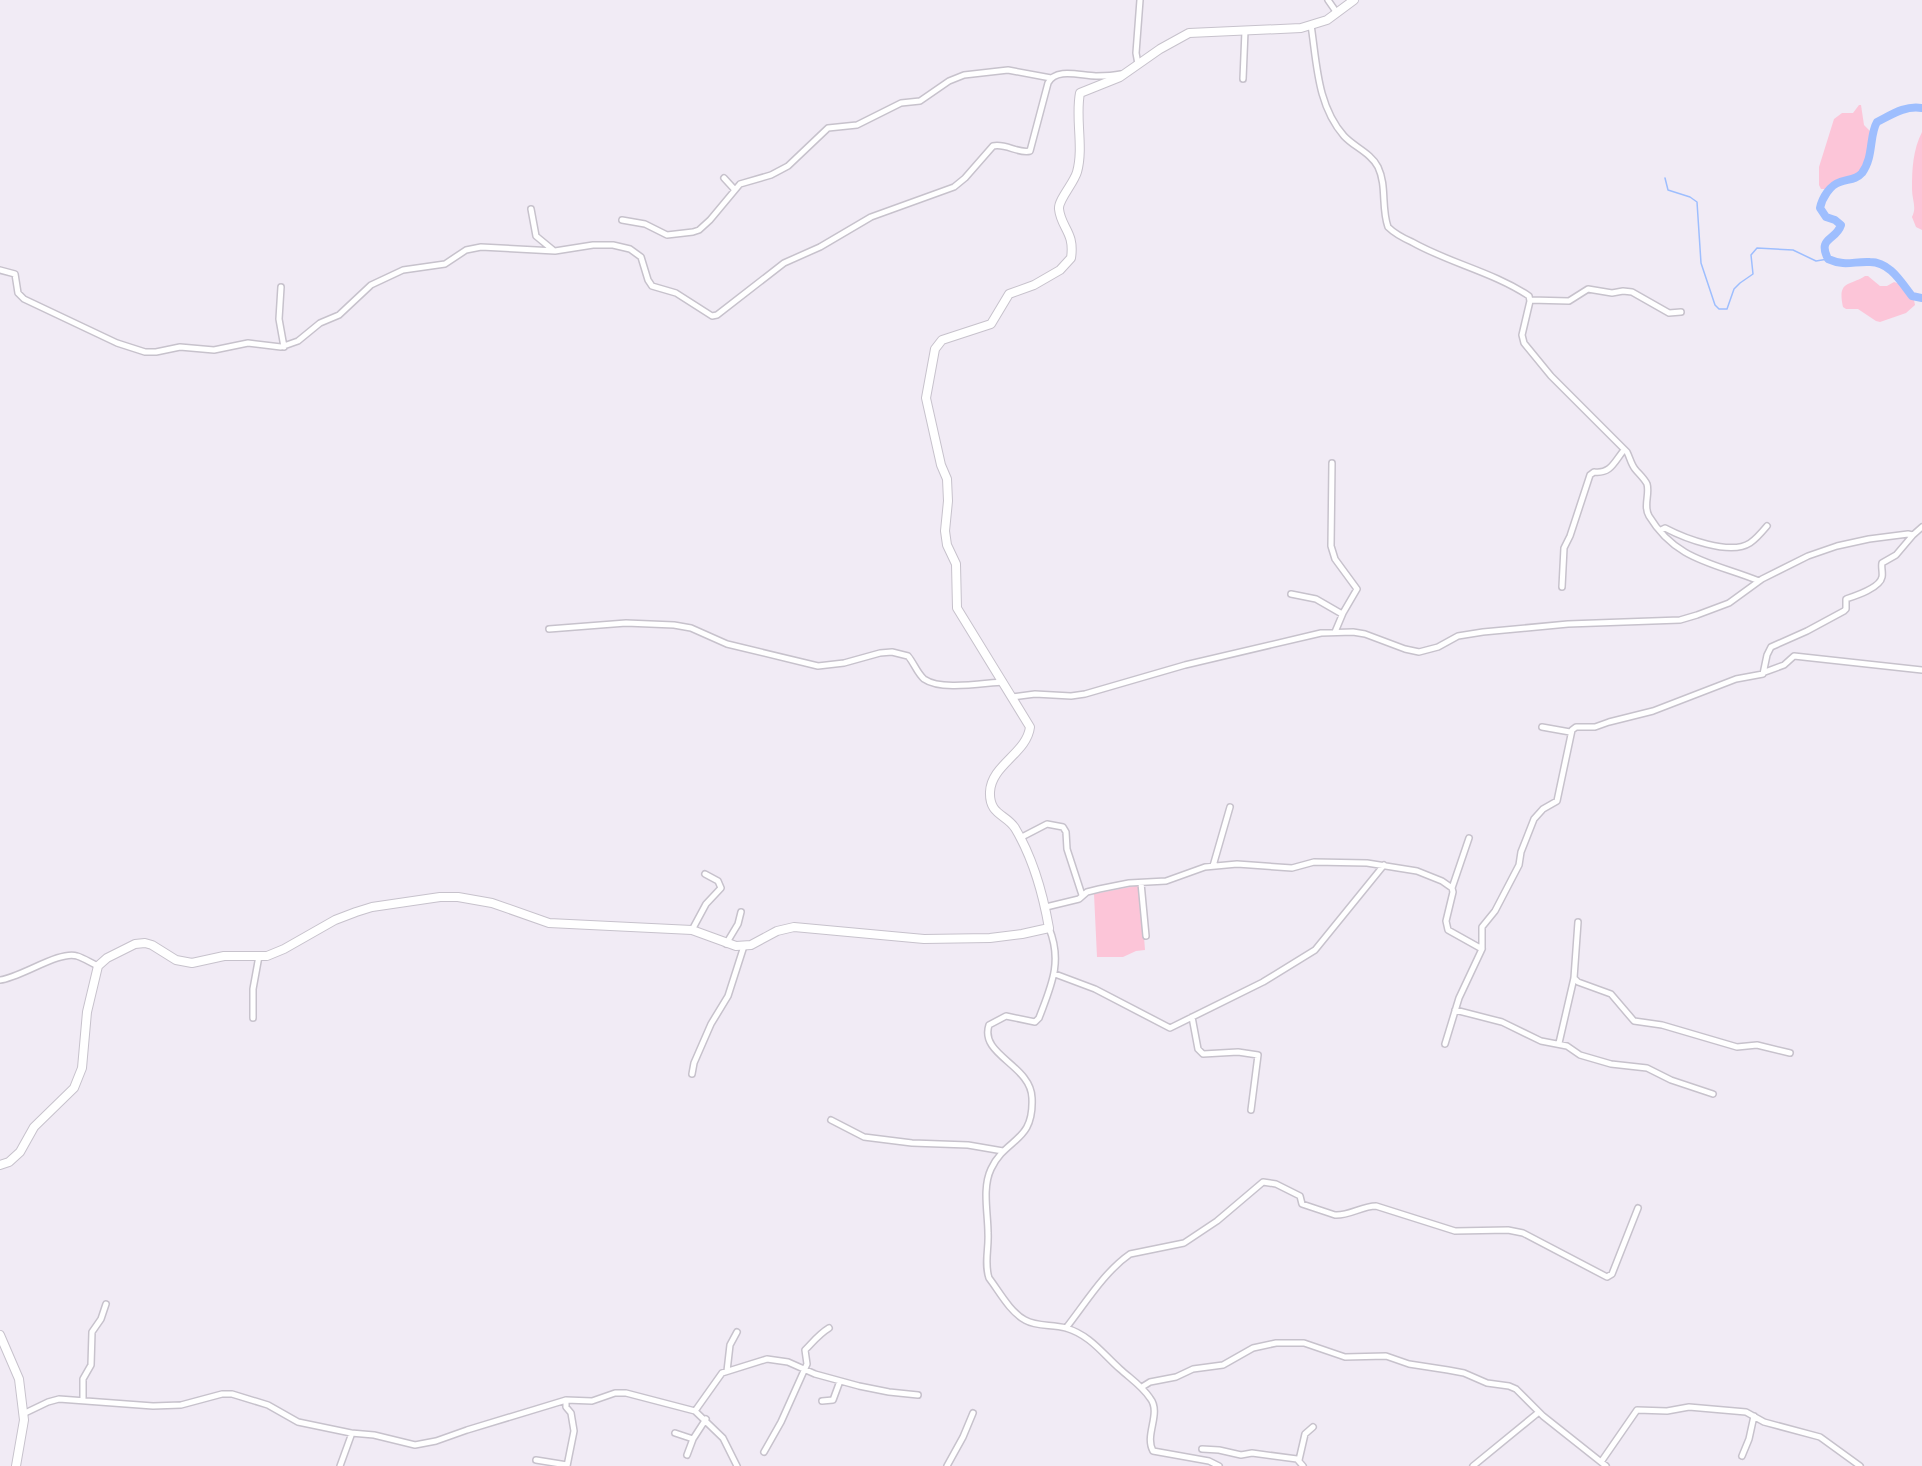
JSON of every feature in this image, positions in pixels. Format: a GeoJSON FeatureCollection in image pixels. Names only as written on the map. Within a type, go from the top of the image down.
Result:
{"type":"FeatureCollection","features":[{"type":"Feature","properties":{"kind":"street"},"geometry":{"type":"LineString","coordinates":[[1138,64],[1136,53],[1140,0]]}},
{"type":"Feature","properties":{"kind":"street"},"geometry":{"type":"LineString","coordinates":[[1328,0],[1337,13]]}},
{"type":"Feature","properties":{"kind":"street"},"geometry":{"type":"LineString","coordinates":[[1219,1466],[1209,1461],[1153,1451],[1150,1443],[1154,1404],[1142,1387],[1093,1342],[1066,1328],[1035,1324],[1023,1319],[989,1278],[986,1265],[988,1236],[986,1185],[990,1171],[1003,1151],[1023,1135],[1032,1115],[1031,1086],[1019,1070],[990,1045],[986,1033],[989,1024],[1006,1016],[1038,1021],[1054,974],[1055,941],[1049,928],[1046,907],[1033,867],[1014,827],[994,810],[989,794],[994,778],[1026,740],[1029,724],[957,608],[956,564],[947,545],[945,531],[948,501],[947,479],[941,465],[926,398],[935,349],[942,340],[992,324],[1009,294],[1034,285],[1060,270],[1071,258],[1070,235],[1059,211],[1059,205],[1078,169],[1080,93],[1125,73],[1160,49],[1189,33],[1311,26],[1327,20],[1354,0]]}},
{"type":"Feature","properties":{"kind":"street"},"geometry":{"type":"LineString","coordinates":[[1311,26],[1326,109],[1345,137],[1377,165],[1383,182],[1388,227],[1429,252],[1529,296],[1522,330],[1524,343],[1551,376],[1624,450],[1646,483],[1648,513],[1661,530],[1679,549],[1693,558],[1759,581]]}},
{"type":"Feature","properties":{"kind":"street"},"geometry":{"type":"LineString","coordinates":[[1243,79],[1245,31]]}},
{"type":"Feature","properties":{"kind":"street"},"geometry":{"type":"LineString","coordinates":[[622,220],[645,224],[667,235],[693,232],[699,230],[710,220],[742,182],[771,175],[788,166],[828,128],[857,125],[901,103],[920,101],[957,78],[1008,70],[1054,78]]}},
{"type":"Feature","properties":{"kind":"street"},"geometry":{"type":"LineString","coordinates":[[0,270],[15,274],[18,293],[24,299],[134,349],[150,352],[180,347],[209,350],[253,343],[284,347],[303,338],[320,322],[339,315],[367,288],[398,272],[445,264],[462,252],[474,248],[555,251],[603,244],[623,246],[641,257],[652,286],[676,293],[707,315],[714,316],[784,263],[879,214],[954,187],[993,146],[1000,145],[1023,152],[1030,151],[1033,147],[1050,78],[1067,73],[1098,76],[1125,73]]}},
{"type":"Feature","properties":{"kind":"street"},"geometry":{"type":"LineString","coordinates":[[724,178],[735,190]]}},
{"type":"Feature","properties":{"kind":"street"},"geometry":{"type":"LineString","coordinates":[[531,209],[536,236],[555,251]]}},
{"type":"Feature","properties":{"kind":"street"},"geometry":{"type":"LineString","coordinates":[[281,287],[279,319],[284,347]]}},
{"type":"Feature","properties":{"kind":"street"},"geometry":{"type":"LineString","coordinates":[[1530,300],[1569,301],[1588,289],[1614,293],[1626,291],[1632,292],[1669,313],[1681,312]]}},
{"type":"Feature","properties":{"kind":"street"},"geometry":{"type":"LineString","coordinates":[[1563,588],[1564,548],[1590,475],[1594,472],[1606,471],[1624,450]]}},
{"type":"Feature","properties":{"kind":"street"},"geometry":{"type":"LineString","coordinates":[[1332,463],[1331,546],[1335,559],[1357,589],[1342,614],[1335,632]]}},
{"type":"Feature","properties":{"kind":"street"},"geometry":{"type":"LineString","coordinates":[[1661,530],[1665,528],[1696,541],[1732,547],[1749,544],[1767,526]]}},
{"type":"Feature","properties":{"kind":"street"},"geometry":{"type":"LineString","coordinates":[[1765,672],[1767,655],[1771,647],[1844,611],[1846,599],[1863,594],[1877,584],[1882,578],[1881,563],[1896,555],[1922,527]]}},
{"type":"Feature","properties":{"kind":"street"},"geometry":{"type":"LineString","coordinates":[[1012,698],[1035,694],[1071,696],[1085,694],[1196,662],[1321,633],[1365,634],[1405,649],[1424,651],[1438,647],[1458,636],[1483,632],[1568,624],[1688,618],[1729,603],[1759,581],[1808,556],[1837,546],[1875,538],[1908,534],[1913,536]]}},
{"type":"Feature","properties":{"kind":"street"},"geometry":{"type":"LineString","coordinates":[[1291,594],[1316,599],[1342,614]]}},
{"type":"Feature","properties":{"kind":"street"},"geometry":{"type":"LineString","coordinates":[[549,629],[626,623],[674,625],[691,628],[727,644],[809,665],[833,665],[892,652],[908,656],[921,676],[933,683],[959,685],[1003,682]]}},
{"type":"Feature","properties":{"kind":"street"},"geometry":{"type":"LineString","coordinates":[[1445,1044],[1455,1010],[1482,949],[1481,930],[1496,909],[1518,866],[1534,819],[1540,812],[1557,801],[1565,770],[1570,732],[1576,727],[1595,727],[1653,711],[1736,680],[1761,675],[1784,665],[1794,656],[1922,670]]}},
{"type":"Feature","properties":{"kind":"street"},"geometry":{"type":"LineString","coordinates":[[1542,727],[1570,732]]}},
{"type":"Feature","properties":{"kind":"street"},"geometry":{"type":"LineString","coordinates":[[1213,866],[1230,807]]}},
{"type":"Feature","properties":{"kind":"street"},"geometry":{"type":"LineString","coordinates":[[1019,838],[1047,824],[1063,827],[1066,832],[1067,849],[1082,895]]}},
{"type":"Feature","properties":{"kind":"street"},"geometry":{"type":"LineString","coordinates":[[1469,838],[1452,888],[1446,921],[1448,930],[1482,949]]}},
{"type":"Feature","properties":{"kind":"street"},"geometry":{"type":"LineString","coordinates":[[1046,907],[1079,899],[1082,895],[1099,889],[1169,880],[1213,866],[1237,864],[1292,868],[1311,863],[1344,862],[1384,865],[1417,871],[1442,881],[1452,888]]}},
{"type":"Feature","properties":{"kind":"street"},"geometry":{"type":"LineString","coordinates":[[1054,974],[1121,1001],[1167,1028],[1272,977],[1315,950],[1384,865]]}},
{"type":"Feature","properties":{"kind":"street"},"geometry":{"type":"LineString","coordinates":[[692,930],[706,904],[721,888],[718,881],[705,874]]}},
{"type":"Feature","properties":{"kind":"street"},"geometry":{"type":"LineString","coordinates":[[1142,883],[1146,936]]}},
{"type":"Feature","properties":{"kind":"street"},"geometry":{"type":"LineString","coordinates":[[0,1165],[9,1162],[20,1152],[34,1127],[74,1088],[82,1068],[87,1012],[98,966],[135,944],[152,945],[176,960],[192,963],[224,956],[274,954],[356,912],[372,907],[440,897],[458,897],[492,903],[549,923],[692,930],[726,944],[744,946],[752,945],[777,931],[794,927],[924,939],[990,938],[1049,928]]}},
{"type":"Feature","properties":{"kind":"street"},"geometry":{"type":"LineString","coordinates":[[726,944],[738,924],[741,912]]}},
{"type":"Feature","properties":{"kind":"street"},"geometry":{"type":"LineString","coordinates":[[1559,1043],[1574,978],[1578,922]]}},
{"type":"Feature","properties":{"kind":"street"},"geometry":{"type":"LineString","coordinates":[[692,1074],[694,1063],[711,1024],[728,996],[744,946]]}},
{"type":"Feature","properties":{"kind":"street"},"geometry":{"type":"LineString","coordinates":[[0,980],[18,976],[67,955],[76,956],[98,966]]}},
{"type":"Feature","properties":{"kind":"street"},"geometry":{"type":"LineString","coordinates":[[253,1018],[253,982],[259,956]]}},
{"type":"Feature","properties":{"kind":"street"},"geometry":{"type":"LineString","coordinates":[[1574,978],[1578,982],[1611,994],[1634,1020],[1659,1024],[1737,1047],[1757,1045],[1790,1053]]}},
{"type":"Feature","properties":{"kind":"street"},"geometry":{"type":"LineString","coordinates":[[1455,1010],[1502,1022],[1543,1042],[1559,1043],[1580,1055],[1611,1064],[1647,1068],[1671,1080],[1713,1094]]}},
{"type":"Feature","properties":{"kind":"street"},"geometry":{"type":"LineString","coordinates":[[1192,1017],[1200,1053],[1209,1055],[1238,1052],[1258,1055],[1251,1110]]}},
{"type":"Feature","properties":{"kind":"street"},"geometry":{"type":"LineString","coordinates":[[831,1120],[864,1137],[912,1143],[968,1145],[1003,1151]]}},
{"type":"Feature","properties":{"kind":"street"},"geometry":{"type":"LineString","coordinates":[[1066,1328],[1105,1278],[1130,1254],[1184,1243],[1217,1221],[1263,1182],[1276,1184],[1300,1196],[1302,1204],[1335,1215],[1376,1206],[1455,1231],[1508,1230],[1523,1233],[1607,1277],[1612,1274],[1638,1208]]}},
{"type":"Feature","properties":{"kind":"street"},"geometry":{"type":"LineString","coordinates":[[83,1400],[83,1379],[91,1368],[92,1332],[101,1319],[105,1304]]}},
{"type":"Feature","properties":{"kind":"street"},"geometry":{"type":"LineString","coordinates":[[764,1452],[808,1362],[805,1350],[819,1334],[829,1328]]}},
{"type":"Feature","properties":{"kind":"street"},"geometry":{"type":"LineString","coordinates":[[727,1371],[730,1345],[737,1332]]}},
{"type":"Feature","properties":{"kind":"street"},"geometry":{"type":"LineString","coordinates":[[0,1335],[19,1379],[23,1433],[16,1466]]}},
{"type":"Feature","properties":{"kind":"street"},"geometry":{"type":"LineString","coordinates":[[1142,1387],[1150,1382],[1176,1377],[1193,1369],[1223,1365],[1253,1348],[1276,1342],[1304,1342],[1346,1357],[1386,1356],[1409,1365],[1464,1373],[1487,1383],[1509,1386],[1516,1389],[1539,1412],[1603,1464],[1640,1409],[1667,1411],[1689,1407],[1723,1408],[1746,1412],[1764,1422],[1800,1430],[1820,1437],[1855,1465]]}},
{"type":"Feature","properties":{"kind":"street"},"geometry":{"type":"LineString","coordinates":[[695,1411],[716,1379],[727,1371],[767,1359],[788,1362],[840,1381],[889,1392],[918,1395]]}},
{"type":"Feature","properties":{"kind":"street"},"geometry":{"type":"LineString","coordinates":[[822,1401],[833,1400],[840,1381]]}},
{"type":"Feature","properties":{"kind":"street"},"geometry":{"type":"LineString","coordinates":[[23,1414],[59,1399],[153,1406],[181,1405],[222,1394],[232,1394],[268,1405],[298,1422],[416,1445],[566,1401],[592,1401],[615,1393],[626,1393],[695,1411],[706,1419],[723,1438],[737,1466]]}},
{"type":"Feature","properties":{"kind":"street"},"geometry":{"type":"LineString","coordinates":[[536,1460],[567,1465],[574,1431],[566,1401]]}},
{"type":"Feature","properties":{"kind":"street"},"geometry":{"type":"LineString","coordinates":[[1473,1466],[1539,1412]]}},
{"type":"Feature","properties":{"kind":"street"},"geometry":{"type":"LineString","coordinates":[[947,1466],[973,1413]]}},
{"type":"Feature","properties":{"kind":"street"},"geometry":{"type":"LineString","coordinates":[[1742,1456],[1749,1440],[1754,1416]]}},
{"type":"Feature","properties":{"kind":"street"},"geometry":{"type":"LineString","coordinates":[[687,1455],[693,1439],[706,1419]]}},
{"type":"Feature","properties":{"kind":"street"},"geometry":{"type":"LineString","coordinates":[[1303,1466],[1299,1460],[1305,1434],[1312,1426]]}},
{"type":"Feature","properties":{"kind":"street"},"geometry":{"type":"LineString","coordinates":[[339,1466],[352,1433]]}},
{"type":"Feature","properties":{"kind":"street"},"geometry":{"type":"LineString","coordinates":[[675,1433],[693,1439]]}},
{"type":"Feature","properties":{"kind":"street"},"geometry":{"type":"LineString","coordinates":[[1202,1449],[1299,1460]]}},
{"type":"Feature","properties":{"kind":"shaded area"},"geometry":{"type":"Polygon","coordinates":[[[1861,105],[1864,125],[1871,132],[1874,145],[1873,155],[1868,165],[1860,173],[1836,180],[1827,189],[1821,189],[1819,167],[1834,119],[1842,113],[1853,113],[1861,105]]]}},
{"type":"Feature","properties":{"kind":"shaded area"},"geometry":{"type":"Polygon","coordinates":[[[1922,132],[1922,230],[1916,227],[1912,217],[1914,207],[1912,174],[1922,132]]]}},
{"type":"Feature","properties":{"kind":"shaded area"},"geometry":{"type":"Polygon","coordinates":[[[1865,276],[1880,286],[1887,286],[1894,282],[1900,284],[1907,295],[1914,300],[1915,305],[1906,313],[1880,322],[1858,309],[1846,309],[1843,307],[1843,288],[1865,276]]]}},
{"type":"Feature","properties":{"kind":"shaded area"},"geometry":{"type":"Polygon","coordinates":[[[1140,885],[1145,950],[1123,957],[1097,957],[1094,894],[1140,885]]]}},
{"type":"Feature","properties":{"kind":"waterway"},"geometry":{"type":"LineString","coordinates":[[1922,108],[1904,109],[1877,122],[1866,167],[1855,178],[1833,186],[1825,196],[1820,208],[1826,217],[1841,225],[1826,243],[1825,252],[1828,259],[1840,263],[1870,262],[1883,265],[1894,274],[1912,296],[1922,298]]}},
{"type":"Feature","properties":{"kind":"waterway"},"geometry":{"type":"LineString","coordinates":[[1665,178],[1668,190],[1690,197],[1697,202],[1701,263],[1715,305],[1719,309],[1727,309],[1734,289],[1753,274],[1751,255],[1757,248],[1793,250],[1816,261],[1828,259]]}}]}
